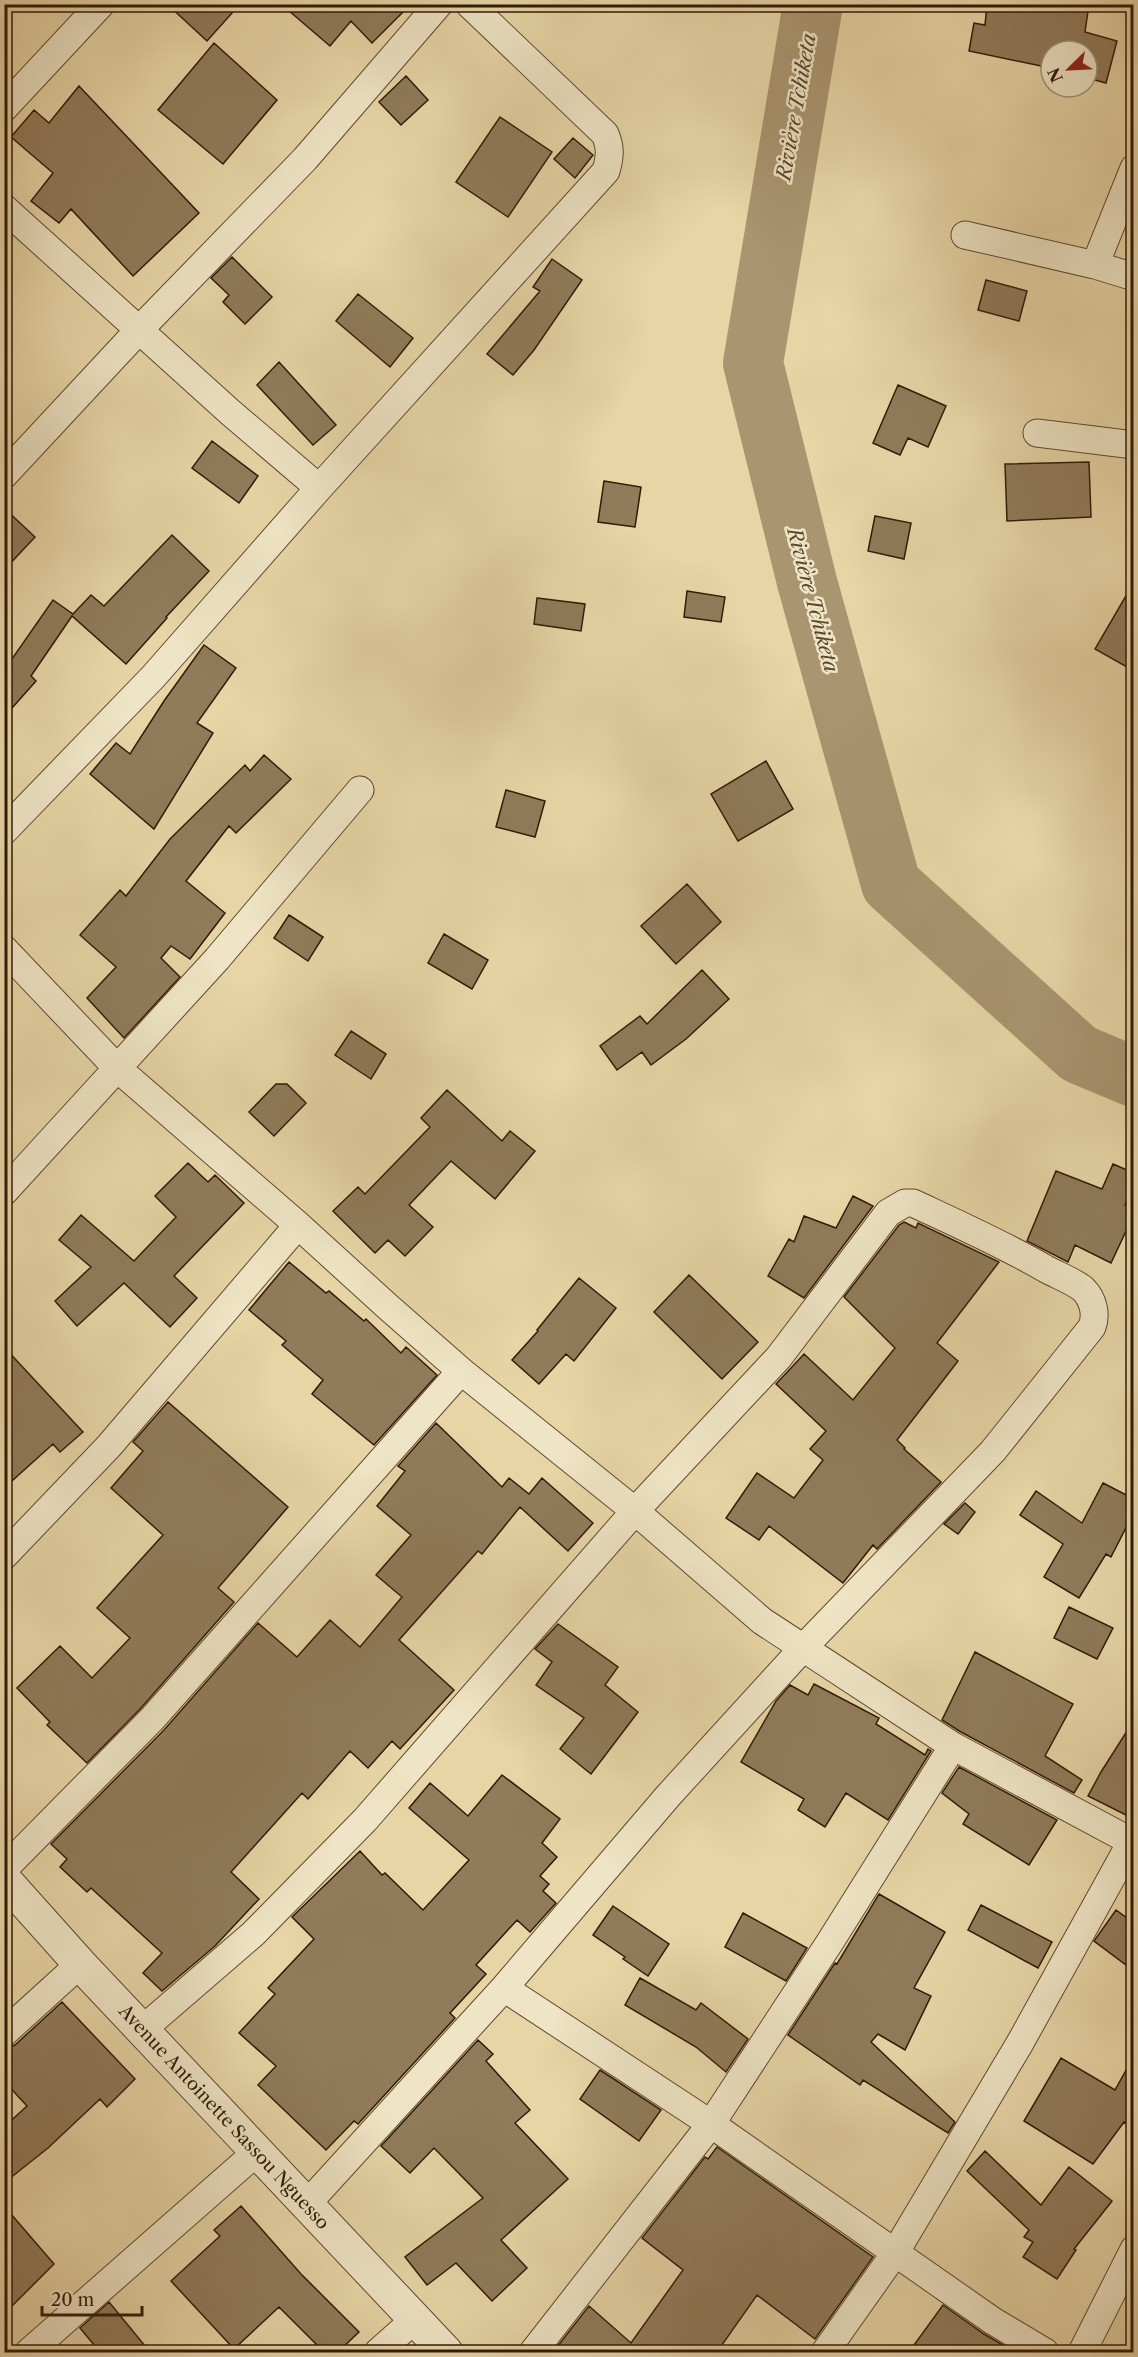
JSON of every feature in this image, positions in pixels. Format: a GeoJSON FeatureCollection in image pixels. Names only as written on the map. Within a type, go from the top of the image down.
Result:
{"type":"FeatureCollection","features":[{"type":"Feature","properties":{"kind":"street"},"geometry":{"type":"LineString","coordinates":[[4,108],[101,4]]}},
{"type":"Feature","properties":{"kind":"street"},"geometry":{"type":"LineString","coordinates":[[4,475],[139,330],[305,159],[439,4]]}},
{"type":"Feature","properties":{"kind":"street"},"geometry":{"type":"LineString","coordinates":[[4,831],[153,677],[319,488],[606,171],[610,159],[610,146],[605,134],[469,4]]}},
{"type":"Feature","properties":{"kind":"street"},"geometry":{"type":"LineString","coordinates":[[1095,265],[1134,168]]}},
{"type":"Feature","properties":{"kind":"street"},"geometry":{"type":"LineString","coordinates":[[4,208],[231,413],[319,488]]}},
{"type":"Feature","properties":{"kind":"street"},"geometry":{"type":"LineString","coordinates":[[965,235],[1095,265],[1134,277]]}},
{"type":"Feature","properties":{"kind":"street"},"geometry":{"type":"LineString","coordinates":[[1037,433],[1134,445]]}},
{"type":"Feature","properties":{"kind":"street"},"geometry":{"type":"LineString","coordinates":[[4,1192],[217,958],[360,790]]}},
{"type":"Feature","properties":{"kind":"street"},"geometry":{"type":"LineString","coordinates":[[4,949],[117,1068],[298,1225],[461,1371],[635,1511],[762,1621],[953,1746],[1133,1841],[1020,2043],[895,2253],[825,2352]]}},
{"type":"Feature","properties":{"kind":"street"},"geometry":{"type":"LineString","coordinates":[[143,2029],[253,1934],[365,1820],[635,1511],[779,1357],[888,1213],[897,1206],[913,1203],[1013,1250],[1082,1289],[1091,1300],[1094,1311],[1095,1319],[1092,1327],[993,1451],[803,1648],[668,1796],[504,1988],[306,2205]]}},
{"type":"Feature","properties":{"kind":"street"},"geometry":{"type":"LineString","coordinates":[[4,1556],[109,1446],[298,1225]]}},
{"type":"Feature","properties":{"kind":"street"},"geometry":{"type":"LineString","coordinates":[[4,1869],[152,1719],[461,1371]]}},
{"type":"Feature","properties":{"kind":"street"},"geometry":{"type":"LineString","coordinates":[[533,2352],[711,2124],[830,1942],[953,1746]]}},
{"type":"Feature","properties":{"kind":"street","name":"Avenue Antoinette Sassou Nguesso"},"geometry":{"type":"LineString","coordinates":[[4,1879],[80,1964],[446,2352]]}},
{"type":"Feature","properties":{"kind":"street"},"geometry":{"type":"LineString","coordinates":[[4,2033],[80,1964]]}},
{"type":"Feature","properties":{"kind":"street"},"geometry":{"type":"LineString","coordinates":[[504,1988],[711,2124],[993,2321],[1045,2352]]}},
{"type":"Feature","properties":{"kind":"street"},"geometry":{"type":"LineString","coordinates":[[29,2352],[258,2151]]}},
{"type":"Feature","properties":{"kind":"street"},"geometry":{"type":"LineString","coordinates":[[1082,2352],[1134,2249]]}},
{"type":"Feature","properties":{"kind":"street"},"geometry":{"type":"LineString","coordinates":[[378,2352],[414,2320]]}},
{"type":"Feature","properties":{"kind":"building"},"geometry":{"type":"Polygon","coordinates":[[[167,4],[240,4],[207,41],[167,4]]]}},
{"type":"Feature","properties":{"kind":"building"},"geometry":{"type":"Polygon","coordinates":[[[281,4],[411,4],[372,43],[351,21],[330,46],[281,4]]]}},
{"type":"Feature","properties":{"kind":"building"},"geometry":{"type":"Polygon","coordinates":[[[987,4],[1089,4],[1085,32],[1117,41],[1106,83],[1099,81],[1099,39],[1039,39],[1039,66],[969,51],[974,23],[985,25],[987,4]]]}},
{"type":"Feature","properties":{"kind":"building"},"geometry":{"type":"Polygon","coordinates":[[[214,43],[277,100],[223,164],[158,110],[214,43]]]}},
{"type":"Feature","properties":{"kind":"building"},"geometry":{"type":"Polygon","coordinates":[[[406,76],[428,100],[401,125],[379,102],[406,76]]]}},
{"type":"Feature","properties":{"kind":"building"},"geometry":{"type":"Polygon","coordinates":[[[79,86],[199,213],[133,276],[71,209],[59,223],[31,201],[53,173],[11,137],[34,110],[49,123],[79,86]]]}},
{"type":"Feature","properties":{"kind":"building"},"geometry":{"type":"Polygon","coordinates":[[[500,117],[552,152],[508,217],[456,182],[500,117]]]}},
{"type":"Feature","properties":{"kind":"building"},"geometry":{"type":"Polygon","coordinates":[[[573,138],[593,155],[575,178],[554,159],[573,138]]]}},
{"type":"Feature","properties":{"kind":"building"},"geometry":{"type":"Polygon","coordinates":[[[232,257],[272,297],[245,324],[223,302],[229,295],[211,278],[232,257]]]}},
{"type":"Feature","properties":{"kind":"building"},"geometry":{"type":"Polygon","coordinates":[[[552,259],[582,280],[534,350],[513,375],[487,354],[540,291],[533,287],[552,259]]]}},
{"type":"Feature","properties":{"kind":"building"},"geometry":{"type":"Polygon","coordinates":[[[986,280],[1027,291],[1019,321],[978,310],[986,280]]]}},
{"type":"Feature","properties":{"kind":"building"},"geometry":{"type":"Polygon","coordinates":[[[358,294],[413,338],[390,367],[336,321],[358,294]]]}},
{"type":"Feature","properties":{"kind":"building"},"geometry":{"type":"Polygon","coordinates":[[[279,362],[336,425],[313,445],[257,385],[279,362]]]}},
{"type":"Feature","properties":{"kind":"building"},"geometry":{"type":"Polygon","coordinates":[[[898,385],[946,406],[928,447],[908,438],[900,455],[873,443],[898,385]]]}},
{"type":"Feature","properties":{"kind":"building"},"geometry":{"type":"Polygon","coordinates":[[[212,441],[258,476],[239,503],[192,468],[212,441]]]}},
{"type":"Feature","properties":{"kind":"building"},"geometry":{"type":"Polygon","coordinates":[[[1089,462],[1091,517],[1007,521],[1005,464],[1089,462]]]}},
{"type":"Feature","properties":{"kind":"building"},"geometry":{"type":"Polygon","coordinates":[[[604,481],[641,487],[635,527],[598,522],[604,481]]]}},
{"type":"Feature","properties":{"kind":"building"},"geometry":{"type":"Polygon","coordinates":[[[4,508],[35,537],[4,570],[4,508]]]}},
{"type":"Feature","properties":{"kind":"building"},"geometry":{"type":"Polygon","coordinates":[[[875,516],[911,523],[904,559],[868,551],[875,516]]]}},
{"type":"Feature","properties":{"kind":"building"},"geometry":{"type":"Polygon","coordinates":[[[172,535],[209,571],[126,664],[72,616],[31,676],[36,681],[4,717],[4,652],[12,659],[53,600],[73,614],[91,595],[104,606],[172,535]]]}},
{"type":"Feature","properties":{"kind":"building"},"geometry":{"type":"Polygon","coordinates":[[[1134,582],[1134,671],[1095,649],[1134,582]]]}},
{"type":"Feature","properties":{"kind":"building"},"geometry":{"type":"Polygon","coordinates":[[[687,591],[725,597],[721,622],[684,617],[687,591]]]}},
{"type":"Feature","properties":{"kind":"building"},"geometry":{"type":"Polygon","coordinates":[[[537,598],[585,604],[581,631],[534,624],[537,598]]]}},
{"type":"Feature","properties":{"kind":"building"},"geometry":{"type":"Polygon","coordinates":[[[204,645],[236,668],[197,723],[213,733],[154,829],[90,774],[116,743],[130,754],[204,645]]]}},
{"type":"Feature","properties":{"kind":"building"},"geometry":{"type":"Polygon","coordinates":[[[264,755],[291,779],[236,833],[229,826],[186,881],[225,913],[190,959],[171,946],[161,958],[180,977],[124,1038],[87,998],[116,967],[80,935],[120,890],[126,896],[170,839],[245,765],[250,771],[264,755]]]}},
{"type":"Feature","properties":{"kind":"building"},"geometry":{"type":"Polygon","coordinates":[[[766,761],[793,809],[738,841],[711,794],[766,761]]]}},
{"type":"Feature","properties":{"kind":"building"},"geometry":{"type":"Polygon","coordinates":[[[506,790],[545,801],[535,837],[496,827],[506,790]]]}},
{"type":"Feature","properties":{"kind":"building"},"geometry":{"type":"Polygon","coordinates":[[[687,884],[721,922],[676,964],[641,926],[687,884]]]}},
{"type":"Feature","properties":{"kind":"building"},"geometry":{"type":"Polygon","coordinates":[[[289,915],[323,937],[308,961],[274,938],[289,915]]]}},
{"type":"Feature","properties":{"kind":"building"},"geometry":{"type":"Polygon","coordinates":[[[444,934],[488,960],[472,989],[428,963],[444,934]]]}},
{"type":"Feature","properties":{"kind":"building"},"geometry":{"type":"Polygon","coordinates":[[[702,970],[729,999],[686,1039],[651,1065],[642,1052],[617,1070],[600,1046],[640,1016],[647,1024],[702,970]]]}},
{"type":"Feature","properties":{"kind":"building"},"geometry":{"type":"Polygon","coordinates":[[[351,1031],[386,1054],[371,1079],[335,1055],[351,1031]]]}},
{"type":"Feature","properties":{"kind":"building"},"geometry":{"type":"Polygon","coordinates":[[[276,1084],[287,1084],[306,1103],[274,1136],[249,1112],[276,1084]]]}},
{"type":"Feature","properties":{"kind":"building"},"geometry":{"type":"Polygon","coordinates":[[[447,1090],[502,1141],[510,1131],[535,1151],[495,1199],[451,1161],[409,1205],[433,1227],[405,1256],[388,1240],[375,1253],[333,1211],[358,1187],[365,1194],[430,1127],[421,1118],[447,1090]]]}},
{"type":"Feature","properties":{"kind":"building"},"geometry":{"type":"Polygon","coordinates":[[[188,1163],[208,1182],[215,1175],[244,1203],[174,1276],[197,1298],[170,1327],[124,1283],[77,1326],[55,1301],[91,1267],[59,1240],[81,1215],[134,1261],[176,1217],[155,1196],[188,1163]]]}},
{"type":"Feature","properties":{"kind":"building"},"geometry":{"type":"Polygon","coordinates":[[[1113,1164],[1134,1173],[1134,1183],[1125,1205],[1134,1209],[1134,1214],[1111,1263],[1075,1245],[1068,1262],[1027,1241],[1056,1171],[1102,1189],[1113,1164]]]}},
{"type":"Feature","properties":{"kind":"building"},"geometry":{"type":"Polygon","coordinates":[[[853,1196],[873,1206],[804,1298],[768,1276],[789,1239],[794,1242],[804,1216],[836,1228],[853,1196]]]}},
{"type":"Feature","properties":{"kind":"building"},"geometry":{"type":"Polygon","coordinates":[[[904,1222],[916,1228],[918,1223],[999,1262],[937,1343],[958,1361],[897,1440],[941,1482],[877,1549],[873,1545],[843,1583],[769,1526],[759,1540],[726,1518],[757,1473],[794,1498],[823,1460],[810,1449],[826,1431],[776,1384],[804,1354],[853,1400],[895,1348],[844,1297],[899,1225],[904,1222]]]}},
{"type":"Feature","properties":{"kind":"building"},"geometry":{"type":"Polygon","coordinates":[[[289,1262],[326,1293],[329,1291],[364,1321],[366,1319],[401,1353],[406,1347],[437,1375],[374,1445],[312,1394],[323,1380],[282,1345],[286,1341],[249,1310],[289,1262]]]}},
{"type":"Feature","properties":{"kind":"building"},"geometry":{"type":"Polygon","coordinates":[[[689,1275],[758,1342],[722,1379],[654,1312],[689,1275]]]}},
{"type":"Feature","properties":{"kind":"building"},"geometry":{"type":"Polygon","coordinates":[[[579,1278],[616,1308],[574,1361],[566,1354],[539,1384],[512,1360],[579,1278]]]}},
{"type":"Feature","properties":{"kind":"building"},"geometry":{"type":"Polygon","coordinates":[[[4,1347],[83,1432],[60,1452],[53,1444],[4,1488],[4,1347]]]}},
{"type":"Feature","properties":{"kind":"building"},"geometry":{"type":"Polygon","coordinates":[[[168,1402],[288,1507],[218,1588],[234,1602],[141,1708],[87,1763],[47,1725],[50,1722],[17,1688],[60,1646],[92,1678],[130,1638],[97,1608],[163,1535],[111,1488],[143,1451],[133,1442],[168,1402]]]}},
{"type":"Feature","properties":{"kind":"building"},"geometry":{"type":"Polygon","coordinates":[[[436,1423],[502,1487],[509,1478],[529,1494],[542,1478],[593,1523],[568,1551],[520,1507],[482,1554],[478,1551],[399,1640],[454,1690],[400,1749],[392,1741],[368,1768],[350,1751],[308,1799],[302,1793],[231,1872],[259,1899],[215,1946],[162,1991],[143,1973],[162,1953],[91,1888],[87,1892],[60,1867],[67,1859],[51,1844],[164,1730],[258,1623],[297,1657],[330,1620],[360,1647],[402,1597],[376,1575],[411,1535],[377,1506],[405,1471],[398,1466],[436,1423]]]}},
{"type":"Feature","properties":{"kind":"building"},"geometry":{"type":"Polygon","coordinates":[[[1103,1483],[1134,1499],[1134,1512],[1111,1557],[1106,1554],[1079,1598],[1044,1577],[1063,1544],[1020,1515],[1036,1491],[1082,1523],[1103,1483]]]}},
{"type":"Feature","properties":{"kind":"building"},"geometry":{"type":"Polygon","coordinates":[[[965,1503],[975,1512],[958,1534],[944,1524],[965,1503]]]}},
{"type":"Feature","properties":{"kind":"building"},"geometry":{"type":"Polygon","coordinates":[[[1069,1607],[1113,1628],[1097,1659],[1054,1638],[1069,1607]]]}},
{"type":"Feature","properties":{"kind":"building"},"geometry":{"type":"Polygon","coordinates":[[[558,1624],[618,1667],[605,1685],[638,1712],[591,1774],[560,1749],[584,1718],[536,1685],[552,1662],[535,1649],[558,1624]]]}},
{"type":"Feature","properties":{"kind":"building"},"geometry":{"type":"Polygon","coordinates":[[[975,1652],[1073,1704],[1045,1756],[1082,1780],[1074,1793],[942,1720],[975,1652]]]}},
{"type":"Feature","properties":{"kind":"building"},"geometry":{"type":"Polygon","coordinates":[[[814,1684],[879,1718],[876,1724],[925,1755],[928,1749],[931,1751],[888,1820],[846,1793],[825,1827],[798,1810],[804,1799],[741,1762],[776,1701],[790,1685],[808,1695],[814,1684]]]}},
{"type":"Feature","properties":{"kind":"building"},"geometry":{"type":"Polygon","coordinates":[[[1134,1720],[1134,1819],[1088,1796],[1134,1720]]]}},
{"type":"Feature","properties":{"kind":"building"},"geometry":{"type":"Polygon","coordinates":[[[959,1767],[1057,1820],[1029,1865],[963,1824],[969,1814],[942,1793],[959,1767]]]}},
{"type":"Feature","properties":{"kind":"building"},"geometry":{"type":"Polygon","coordinates":[[[502,1775],[560,1819],[542,1843],[557,1857],[540,1876],[549,1884],[543,1891],[556,1903],[530,1932],[517,1920],[476,1965],[486,1974],[450,2013],[455,2018],[358,2124],[354,2121],[326,2150],[258,2085],[276,2066],[239,2033],[275,1994],[268,1988],[314,1939],[292,1917],[360,1851],[382,1875],[385,1873],[423,1910],[469,1860],[409,1808],[430,1783],[468,1816],[502,1775]]]}},
{"type":"Feature","properties":{"kind":"building"},"geometry":{"type":"Polygon","coordinates":[[[879,1894],[945,1932],[914,1988],[931,1996],[905,2050],[878,2034],[871,2042],[955,2122],[948,2133],[863,2080],[860,2085],[788,2035],[835,1963],[837,1964],[879,1894]]]}},
{"type":"Feature","properties":{"kind":"building"},"geometry":{"type":"Polygon","coordinates":[[[981,1905],[1052,1942],[1038,1968],[968,1930],[981,1905]]]}},
{"type":"Feature","properties":{"kind":"building"},"geometry":{"type":"Polygon","coordinates":[[[613,1906],[669,1944],[648,1976],[593,1935],[613,1906]]]}},
{"type":"Feature","properties":{"kind":"building"},"geometry":{"type":"Polygon","coordinates":[[[1116,1910],[1134,1923],[1134,1971],[1094,1941],[1116,1910]]]}},
{"type":"Feature","properties":{"kind":"building"},"geometry":{"type":"Polygon","coordinates":[[[743,1913],[807,1948],[786,1981],[725,1947],[743,1913]]]}},
{"type":"Feature","properties":{"kind":"building"},"geometry":{"type":"Polygon","coordinates":[[[640,1978],[696,2010],[701,2003],[748,2039],[726,2072],[696,2047],[625,2005],[640,1978]]]}},
{"type":"Feature","properties":{"kind":"building"},"geometry":{"type":"Polygon","coordinates":[[[62,2002],[135,2079],[107,2107],[100,2099],[48,2148],[4,2183],[4,2127],[27,2106],[4,2081],[4,2049],[15,2045],[62,2002]]]}},
{"type":"Feature","properties":{"kind":"building"},"geometry":{"type":"Polygon","coordinates":[[[478,2040],[493,2054],[486,2061],[530,2110],[515,2123],[568,2179],[501,2240],[527,2268],[492,2301],[456,2263],[427,2285],[405,2257],[483,2198],[434,2148],[410,2173],[381,2146],[478,2040]]]}},
{"type":"Feature","properties":{"kind":"building"},"geometry":{"type":"Polygon","coordinates":[[[1134,2056],[1134,2127],[1124,2122],[1093,2164],[1024,2121],[1061,2058],[1115,2090],[1134,2056]]]}},
{"type":"Feature","properties":{"kind":"building"},"geometry":{"type":"Polygon","coordinates":[[[600,2070],[661,2110],[639,2141],[580,2099],[600,2070]]]}},
{"type":"Feature","properties":{"kind":"building"},"geometry":{"type":"Polygon","coordinates":[[[717,2147],[873,2257],[815,2339],[757,2295],[717,2352],[553,2352],[589,2306],[631,2343],[683,2270],[642,2238],[705,2157],[708,2159],[717,2147]]]}},
{"type":"Feature","properties":{"kind":"building"},"geometry":{"type":"Polygon","coordinates":[[[985,2151],[1041,2205],[1069,2167],[1112,2201],[1074,2249],[1076,2250],[1057,2279],[1023,2257],[1033,2242],[1024,2237],[1029,2230],[967,2171],[985,2151]]]}},
{"type":"Feature","properties":{"kind":"building"},"geometry":{"type":"Polygon","coordinates":[[[4,2206],[54,2264],[4,2314],[4,2206]]]}},
{"type":"Feature","properties":{"kind":"building"},"geometry":{"type":"Polygon","coordinates":[[[241,2206],[301,2274],[359,2332],[338,2352],[324,2352],[279,2307],[234,2349],[171,2281],[220,2236],[214,2230],[241,2206]]]}},
{"type":"Feature","properties":{"kind":"building"},"geometry":{"type":"Polygon","coordinates":[[[109,2302],[150,2352],[100,2352],[80,2328],[109,2302]]]}},
{"type":"Feature","properties":{"kind":"building"},"geometry":{"type":"Polygon","coordinates":[[[943,2305],[984,2334],[1015,2352],[909,2352],[943,2305]]]}},
{"type":"Feature","properties":{"kind":"waterway","name":"Rivière Tchiketa"},"geometry":{"type":"LineString","coordinates":[[813,4],[753,363],[807,582],[891,884],[1079,1054],[1134,1077]]}}]}
